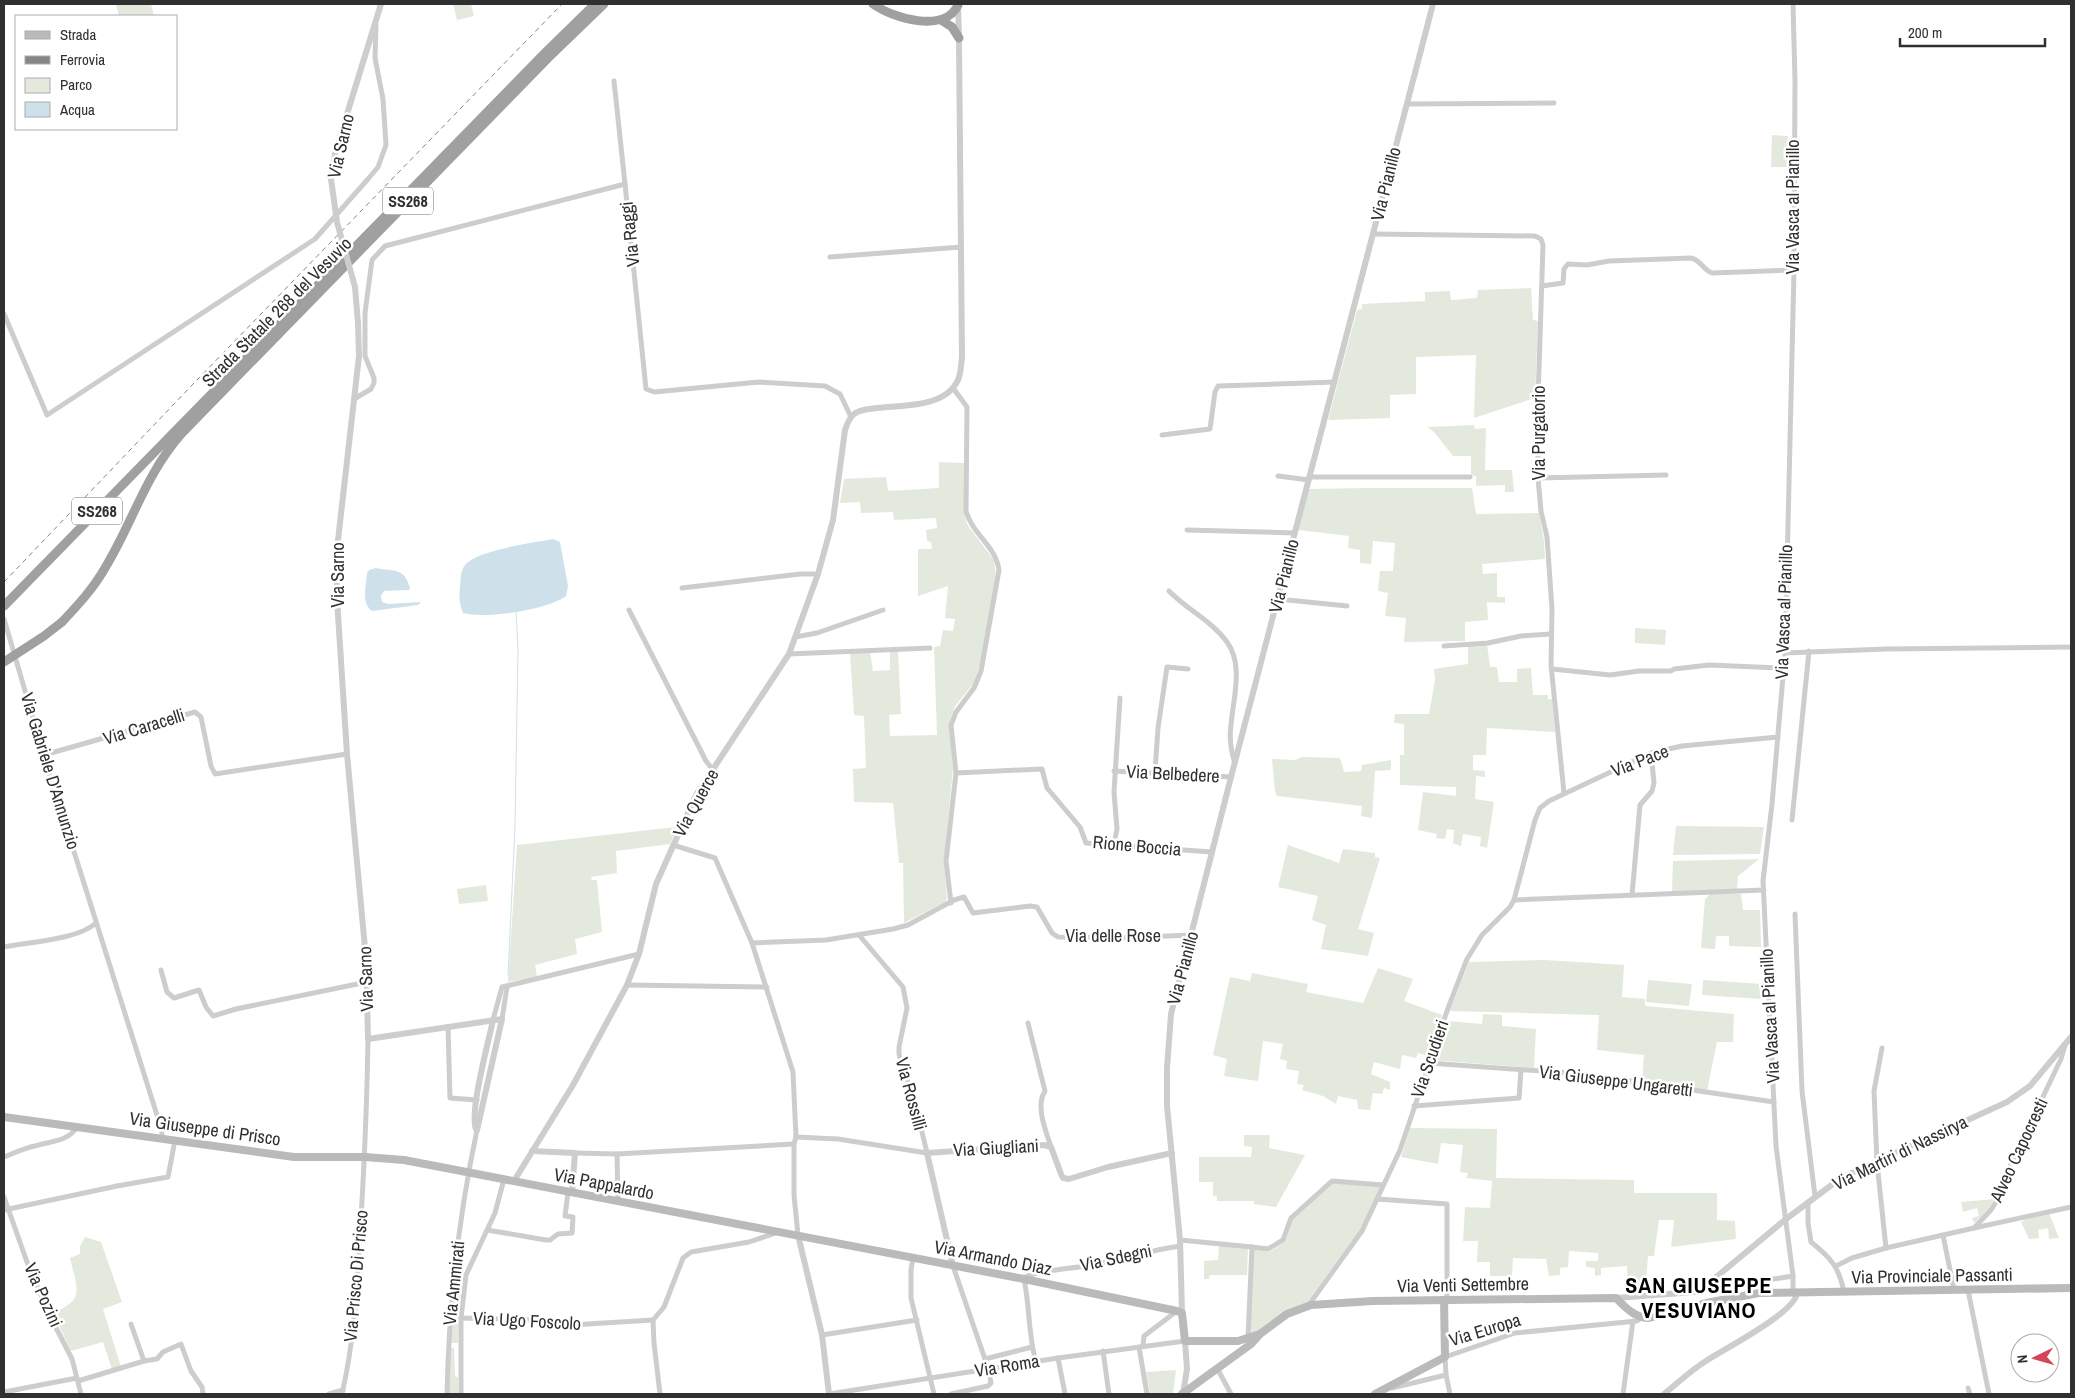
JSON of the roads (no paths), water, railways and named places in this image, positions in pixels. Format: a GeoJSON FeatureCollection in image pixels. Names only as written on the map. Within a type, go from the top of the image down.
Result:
{"type":"FeatureCollection","features":[{"type":"Feature","properties":{"kind":"highway"},"geometry":{"type":"LineString","coordinates":[[544,54],[564,28],[589,4]]}},
{"type":"Feature","properties":{"kind":"highway","name":"Strada Statale 268 del Vesuvio"},"geometry":{"type":"LineString","coordinates":[[5,605],[544,54],[596,4]]}},
{"type":"Feature","properties":{"kind":"highway","name":"Strada Statale 268 del Vesuvio"},"geometry":{"type":"LineString","coordinates":[[4,662],[62,622],[77,607],[97,581],[114,551],[147,482],[164,455],[182,432],[604,4]]}},
{"type":"Feature","properties":{"kind":"highway"},"geometry":{"type":"LineString","coordinates":[[873,4],[884,11],[904,18],[941,20],[951,16],[958,4]]}},
{"type":"Feature","properties":{"kind":"highway"},"geometry":{"type":"LineString","coordinates":[[941,20],[952,27],[959,40]]}},
{"type":"Feature","properties":{"kind":"main road","name":"Via Giuseppe di Prisco"},"geometry":{"type":"LineString","coordinates":[[4,1117],[294,1156],[404,1160]]}},
{"type":"Feature","properties":{"kind":"main road","name":"Via Pappalardo"},"geometry":{"type":"LineString","coordinates":[[404,1160],[798,1235]]}},
{"type":"Feature","properties":{"kind":"main road","name":"Via Armando Diaz"},"geometry":{"type":"LineString","coordinates":[[798,1235],[1024,1279],[1179,1312]]}},
{"type":"Feature","properties":{"kind":"main road","name":"Via Provinciale Passanti"},"geometry":{"type":"LineString","coordinates":[[1641,1318],[1664,1315],[1706,1303],[1742,1296],[1795,1293],[2071,1288]]}},
{"type":"Feature","properties":{"kind":"main road","name":"Via Venti Settembre"},"geometry":{"type":"LineString","coordinates":[[1310,1305],[1445,1300],[1616,1298]]}},
{"type":"Feature","properties":{"kind":"main road"},"geometry":{"type":"LineString","coordinates":[[1616,1298],[1625,1308],[1641,1318]]}},
{"type":"Feature","properties":{"kind":"main road"},"geometry":{"type":"LineString","coordinates":[[1445,1300],[1445,1357]]}},
{"type":"Feature","properties":{"kind":"main road"},"geometry":{"type":"LineString","coordinates":[[1182,1394],[1251,1344],[1260,1334],[1287,1314],[1310,1305]]}},
{"type":"Feature","properties":{"kind":"main road"},"geometry":{"type":"LineString","coordinates":[[1179,1312],[1185,1341],[1238,1341],[1260,1334]]}},
{"type":"Feature","properties":{"kind":"main road","name":"Via Europa"},"geometry":{"type":"LineString","coordinates":[[1375,1394],[1445,1357]]}},
{"type":"Feature","properties":{"kind":"street","name":"Via Sarno"},"geometry":{"type":"LineString","coordinates":[[365,1158],[368,1039],[367,982],[347,754],[337,599],[336,549],[359,356],[358,323],[355,287],[337,222],[331,179],[335,154],[381,4]]}},
{"type":"Feature","properties":{"kind":"street"},"geometry":{"type":"LineString","coordinates":[[851,417],[856,412],[866,409],[932,401],[948,394],[953,388],[960,372],[962,357],[958,4]]}},
{"type":"Feature","properties":{"kind":"street","name":"Via Pianillo"},"geometry":{"type":"LineString","coordinates":[[1179,1312],[1180,1243],[1167,1106],[1168,1042],[1175,998],[1408,104],[1432,4]]}},
{"type":"Feature","properties":{"kind":"street","name":"Via Vasca al Pianillo"},"geometry":{"type":"LineString","coordinates":[[1793,4],[1794,270],[1785,653],[1764,890],[1776,1146],[1795,1293]]}},
{"type":"Feature","properties":{"kind":"street"},"geometry":{"type":"LineString","coordinates":[[4,314],[47,415],[315,239],[378,167],[386,145],[383,99],[376,58],[376,20]]}},
{"type":"Feature","properties":{"kind":"street"},"geometry":{"type":"LineString","coordinates":[[614,81],[625,184]]}},
{"type":"Feature","properties":{"kind":"street"},"geometry":{"type":"LineString","coordinates":[[1408,104],[1554,103]]}},
{"type":"Feature","properties":{"kind":"street","name":"Via Raggi"},"geometry":{"type":"LineString","coordinates":[[354,399],[364,395],[371,389],[374,383],[374,378],[365,356],[364,313],[372,260],[385,246],[625,184],[646,389],[654,392],[759,382],[825,386],[840,394],[851,417]]}},
{"type":"Feature","properties":{"kind":"street","name":"Via Purgatorio"},"geometry":{"type":"LineString","coordinates":[[1374,234],[1535,236],[1541,239],[1543,244],[1538,400],[1538,478],[1547,537],[1552,609],[1552,669],[1564,793]]}},
{"type":"Feature","properties":{"kind":"street"},"geometry":{"type":"LineString","coordinates":[[830,257],[961,247]]}},
{"type":"Feature","properties":{"kind":"street"},"geometry":{"type":"LineString","coordinates":[[1542,286],[1563,283],[1564,269],[1568,264],[1587,265],[1609,261],[1691,258],[1698,260],[1707,272],[1712,273],[1794,270]]}},
{"type":"Feature","properties":{"kind":"street"},"geometry":{"type":"LineString","coordinates":[[1162,435],[1210,429],[1215,392],[1218,386],[1335,382]]}},
{"type":"Feature","properties":{"kind":"street"},"geometry":{"type":"LineString","coordinates":[[752,943],[826,940],[908,925],[951,902],[946,861],[956,773],[951,725],[956,712],[974,688],[982,671],[999,570],[998,561],[994,553],[968,520],[966,511],[967,407],[953,388]]}},
{"type":"Feature","properties":{"kind":"street","name":"Via Querce"},"geometry":{"type":"LineString","coordinates":[[514,1181],[573,1085],[627,985],[639,954],[652,897],[696,795],[789,654],[818,574],[833,520],[845,430],[851,417]]}},
{"type":"Feature","properties":{"kind":"street"},"geometry":{"type":"LineString","coordinates":[[1538,478],[1666,475]]}},
{"type":"Feature","properties":{"kind":"street"},"geometry":{"type":"LineString","coordinates":[[1278,476],[1309,479],[1470,477]]}},
{"type":"Feature","properties":{"kind":"street"},"geometry":{"type":"LineString","coordinates":[[1187,530],[1295,533]]}},
{"type":"Feature","properties":{"kind":"street"},"geometry":{"type":"LineString","coordinates":[[682,588],[800,574],[818,574]]}},
{"type":"Feature","properties":{"kind":"street"},"geometry":{"type":"LineString","coordinates":[[1168,591],[1211,626],[1229,645],[1234,663],[1236,687],[1230,738],[1235,764]]}},
{"type":"Feature","properties":{"kind":"street"},"geometry":{"type":"LineString","coordinates":[[1278,599],[1348,606]]}},
{"type":"Feature","properties":{"kind":"street"},"geometry":{"type":"LineString","coordinates":[[628,610],[706,761],[713,770]]}},
{"type":"Feature","properties":{"kind":"street"},"geometry":{"type":"LineString","coordinates":[[795,638],[883,610]]}},
{"type":"Feature","properties":{"kind":"street","name":"Via Gabriele D'Annunzio"},"geometry":{"type":"LineString","coordinates":[[4,619],[96,923],[141,1060],[162,1131],[162,1138]]}},
{"type":"Feature","properties":{"kind":"street"},"geometry":{"type":"LineString","coordinates":[[1444,646],[1488,643],[1521,636],[1551,634]]}},
{"type":"Feature","properties":{"kind":"street"},"geometry":{"type":"LineString","coordinates":[[789,654],[930,648]]}},
{"type":"Feature","properties":{"kind":"street"},"geometry":{"type":"LineString","coordinates":[[1785,653],[1809,651],[2071,648]]}},
{"type":"Feature","properties":{"kind":"street"},"geometry":{"type":"LineString","coordinates":[[1792,820],[1809,651]]}},
{"type":"Feature","properties":{"kind":"street"},"geometry":{"type":"LineString","coordinates":[[1552,669],[1610,674],[1640,670],[1671,671],[1674,669],[1709,665],[1783,668]]}},
{"type":"Feature","properties":{"kind":"street"},"geometry":{"type":"LineString","coordinates":[[1155,772],[1167,667],[1188,669]]}},
{"type":"Feature","properties":{"kind":"street"},"geometry":{"type":"LineString","coordinates":[[1114,844],[1118,828],[1114,771],[1120,698]]}},
{"type":"Feature","properties":{"kind":"street","name":"Via Caracelli"},"geometry":{"type":"LineString","coordinates":[[44,755],[195,712],[201,717],[211,766],[215,774],[347,754]]}},
{"type":"Feature","properties":{"kind":"street","name":"Via Pace"},"geometry":{"type":"LineString","coordinates":[[1540,808],[1564,793],[1651,753],[1682,746],[1778,737]]}},
{"type":"Feature","properties":{"kind":"street"},"geometry":{"type":"LineString","coordinates":[[1632,896],[1640,805],[1652,791],[1654,783],[1651,753]]}},
{"type":"Feature","properties":{"kind":"street","name":"Rione Boccia"},"geometry":{"type":"LineString","coordinates":[[956,773],[1042,770],[1047,788],[1080,827],[1086,843],[1212,852]]}},
{"type":"Feature","properties":{"kind":"street","name":"Via Belbedere"},"geometry":{"type":"LineString","coordinates":[[1114,771],[1231,778]]}},
{"type":"Feature","properties":{"kind":"street","name":"Via Scudieri"},"geometry":{"type":"LineString","coordinates":[[1310,1305],[1362,1230],[1384,1185],[1400,1150],[1447,1012],[1470,952],[1482,935],[1510,907],[1514,900],[1535,820],[1540,808]]}},
{"type":"Feature","properties":{"kind":"street"},"geometry":{"type":"LineString","coordinates":[[673,845],[715,858],[752,943],[768,987],[793,1072],[796,1136],[794,1144],[795,1212],[798,1235],[822,1335],[829,1394]]}},
{"type":"Feature","properties":{"kind":"street"},"geometry":{"type":"LineString","coordinates":[[1514,900],[1764,890]]}},
{"type":"Feature","properties":{"kind":"street","name":"Via delle Rose"},"geometry":{"type":"LineString","coordinates":[[951,902],[964,897],[973,913],[1030,906],[1037,907],[1052,933],[1058,937],[1118,938],[1192,935]]}},
{"type":"Feature","properties":{"kind":"street"},"geometry":{"type":"LineString","coordinates":[[1795,914],[1802,1091],[1815,1196]]}},
{"type":"Feature","properties":{"kind":"street"},"geometry":{"type":"LineString","coordinates":[[4,947],[68,935],[90,929],[96,923]]}},
{"type":"Feature","properties":{"kind":"street","name":"Via Rossilli"},"geometry":{"type":"LineString","coordinates":[[859,935],[903,987],[907,1008],[899,1047],[900,1054],[904,1074],[912,1090],[953,1266]]}},
{"type":"Feature","properties":{"kind":"street"},"geometry":{"type":"LineString","coordinates":[[477,1130],[475,1124],[477,1100],[500,989],[504,986],[507,987],[639,954]]}},
{"type":"Feature","properties":{"kind":"street"},"geometry":{"type":"LineString","coordinates":[[160,970],[170,995],[174,998],[199,990],[213,1016],[236,1009],[367,982]]}},
{"type":"Feature","properties":{"kind":"street"},"geometry":{"type":"LineString","coordinates":[[627,985],[768,987]]}},
{"type":"Feature","properties":{"kind":"street"},"geometry":{"type":"LineString","coordinates":[[477,1130],[502,1019],[507,987]]}},
{"type":"Feature","properties":{"kind":"street"},"geometry":{"type":"LineString","coordinates":[[368,1039],[502,1019]]}},
{"type":"Feature","properties":{"kind":"street"},"geometry":{"type":"LineString","coordinates":[[1028,1023],[1045,1091],[1040,1100],[1051,1147]]}},
{"type":"Feature","properties":{"kind":"street"},"geometry":{"type":"LineString","coordinates":[[448,1027],[450,1098],[477,1100]]}},
{"type":"Feature","properties":{"kind":"street","name":"Via Martiri di Nassirya"},"geometry":{"type":"LineString","coordinates":[[1616,1298],[1695,1292],[1703,1288],[1815,1196],[1842,1178],[2007,1102],[2030,1086],[2071,1037]]}},
{"type":"Feature","properties":{"kind":"street","name":"Alveo Capocresti"},"geometry":{"type":"LineString","coordinates":[[1974,1228],[1991,1210],[1998,1199],[2065,1046]]}},
{"type":"Feature","properties":{"kind":"street"},"geometry":{"type":"LineString","coordinates":[[1882,1048],[1874,1091],[1877,1163],[1886,1248]]}},
{"type":"Feature","properties":{"kind":"street","name":"Via Giuseppe Ungaretti"},"geometry":{"type":"LineString","coordinates":[[1429,1064],[1583,1074],[1774,1102]]}},
{"type":"Feature","properties":{"kind":"street"},"geometry":{"type":"LineString","coordinates":[[1414,1106],[1519,1098],[1521,1070]]}},
{"type":"Feature","properties":{"kind":"street"},"geometry":{"type":"LineString","coordinates":[[4,1156],[35,1145],[59,1141],[73,1134],[78,1126]]}},
{"type":"Feature","properties":{"kind":"street","name":"Via Ammirati"},"geometry":{"type":"LineString","coordinates":[[447,1394],[453,1272],[468,1172],[477,1130]]}},
{"type":"Feature","properties":{"kind":"street","name":"Via Giugliani"},"geometry":{"type":"LineString","coordinates":[[796,1136],[838,1139],[927,1153],[1044,1145],[1051,1147],[1063,1178],[1069,1179],[1108,1167],[1172,1153]]}},
{"type":"Feature","properties":{"kind":"street"},"geometry":{"type":"LineString","coordinates":[[6,1209],[168,1177],[175,1140]]}},
{"type":"Feature","properties":{"kind":"street"},"geometry":{"type":"LineString","coordinates":[[532,1151],[617,1154],[794,1144]]}},
{"type":"Feature","properties":{"kind":"street"},"geometry":{"type":"LineString","coordinates":[[570,1192],[575,1152]]}},
{"type":"Feature","properties":{"kind":"street"},"geometry":{"type":"LineString","coordinates":[[617,1154],[618,1202]]}},
{"type":"Feature","properties":{"kind":"street","name":"Via Prisco Di Prisco"},"geometry":{"type":"LineString","coordinates":[[343,1392],[348,1371],[356,1302],[365,1158]]}},
{"type":"Feature","properties":{"kind":"street","name":"Via Ammirati"},"geometry":{"type":"LineString","coordinates":[[461,1394],[461,1318],[466,1275],[495,1213],[504,1179]]}},
{"type":"Feature","properties":{"kind":"street","name":"Via Sdegni"},"geometry":{"type":"LineString","coordinates":[[1024,1279],[1033,1274],[1092,1265],[1180,1243],[1268,1249],[1283,1240],[1290,1218],[1332,1181],[1384,1185]]}},
{"type":"Feature","properties":{"kind":"street","name":"Via Ammirati"},"geometry":{"type":"LineString","coordinates":[[487,1230],[546,1240],[550,1240],[558,1234],[572,1233],[573,1217],[566,1216],[570,1192]]}},
{"type":"Feature","properties":{"kind":"street","name":"Via Pozini"},"geometry":{"type":"LineString","coordinates":[[4,1197],[6,1209],[50,1316],[72,1359],[81,1394]]}},
{"type":"Feature","properties":{"kind":"street"},"geometry":{"type":"LineString","coordinates":[[1377,1199],[1447,1204],[1445,1300]]}},
{"type":"Feature","properties":{"kind":"street"},"geometry":{"type":"LineString","coordinates":[[1808,1202],[1808,1223],[1811,1242],[1829,1256],[1836,1266],[1844,1292]]}},
{"type":"Feature","properties":{"kind":"street"},"geometry":{"type":"LineString","coordinates":[[1836,1266],[1852,1258],[1886,1248],[2071,1207]]}},
{"type":"Feature","properties":{"kind":"street"},"geometry":{"type":"LineString","coordinates":[[660,1394],[653,1320],[664,1307],[683,1258],[692,1252],[749,1242],[773,1236],[780,1232]]}},
{"type":"Feature","properties":{"kind":"street"},"geometry":{"type":"LineString","coordinates":[[1943,1235],[1954,1290]]}},
{"type":"Feature","properties":{"kind":"street"},"geometry":{"type":"LineString","coordinates":[[1248,1338],[1252,1247]]}},
{"type":"Feature","properties":{"kind":"street"},"geometry":{"type":"LineString","coordinates":[[914,1258],[910,1288],[934,1394]]}},
{"type":"Feature","properties":{"kind":"street"},"geometry":{"type":"LineString","coordinates":[[951,1394],[990,1385],[985,1358],[953,1266]]}},
{"type":"Feature","properties":{"kind":"street"},"geometry":{"type":"LineString","coordinates":[[453,1272],[466,1275]]}},
{"type":"Feature","properties":{"kind":"street"},"geometry":{"type":"LineString","coordinates":[[1703,1288],[1710,1289],[1793,1276]]}},
{"type":"Feature","properties":{"kind":"street"},"geometry":{"type":"LineString","coordinates":[[1024,1279],[1032,1347],[1036,1362]]}},
{"type":"Feature","properties":{"kind":"street"},"geometry":{"type":"LineString","coordinates":[[1968,1290],[1990,1394]]}},
{"type":"Feature","properties":{"kind":"street"},"geometry":{"type":"LineString","coordinates":[[1664,1394],[1704,1362],[1764,1326],[1792,1303],[1795,1293]]}},
{"type":"Feature","properties":{"kind":"street"},"geometry":{"type":"LineString","coordinates":[[1147,1394],[1141,1346],[1144,1336],[1179,1312]]}},
{"type":"Feature","properties":{"kind":"street","name":"Via Ugo Foscolo"},"geometry":{"type":"LineString","coordinates":[[461,1318],[541,1320],[556,1326],[653,1320]]}},
{"type":"Feature","properties":{"kind":"street","name":"Via Europa"},"geometry":{"type":"LineString","coordinates":[[1445,1357],[1515,1333],[1633,1321],[1641,1318]]}},
{"type":"Feature","properties":{"kind":"street"},"geometry":{"type":"LineString","coordinates":[[822,1335],[917,1320]]}},
{"type":"Feature","properties":{"kind":"street"},"geometry":{"type":"LineString","coordinates":[[1623,1394],[1633,1321]]}},
{"type":"Feature","properties":{"kind":"street"},"geometry":{"type":"LineString","coordinates":[[131,1324],[144,1361]]}},
{"type":"Feature","properties":{"kind":"street"},"geometry":{"type":"LineString","coordinates":[[1182,1394],[1187,1369],[1185,1341]]}},
{"type":"Feature","properties":{"kind":"street","name":"Via Roma"},"geometry":{"type":"LineString","coordinates":[[829,1394],[988,1368],[1185,1341]]}},
{"type":"Feature","properties":{"kind":"street"},"geometry":{"type":"LineString","coordinates":[[4,1392],[77,1380],[157,1359],[163,1352],[181,1344],[191,1371],[202,1387],[203,1394]]}},
{"type":"Feature","properties":{"kind":"street"},"geometry":{"type":"LineString","coordinates":[[448,1346],[461,1346]]}},
{"type":"Feature","properties":{"kind":"street"},"geometry":{"type":"LineString","coordinates":[[985,1358],[1032,1347]]}},
{"type":"Feature","properties":{"kind":"street"},"geometry":{"type":"LineString","coordinates":[[1103,1351],[1109,1394]]}},
{"type":"Feature","properties":{"kind":"street"},"geometry":{"type":"LineString","coordinates":[[1445,1357],[1450,1394]]}},
{"type":"Feature","properties":{"kind":"street"},"geometry":{"type":"LineString","coordinates":[[1058,1358],[1065,1394]]}},
{"type":"Feature","properties":{"kind":"street"},"geometry":{"type":"LineString","coordinates":[[1217,1368],[1231,1394]]}},
{"type":"Feature","properties":{"kind":"street"},"geometry":{"type":"LineString","coordinates":[[1384,1390],[1446,1374]]}},
{"type":"Feature","properties":{"kind":"street"},"geometry":{"type":"LineString","coordinates":[[1968,1388],[1970,1394]]}},
{"type":"Feature","properties":{"kind":"street"},"geometry":{"type":"LineString","coordinates":[[328,1394],[343,1392]]}},
{"type":"Feature","properties":{"kind":"water"},"geometry":{"type":"Polygon","coordinates":[[[553,539],[560,542],[568,586],[566,596],[545,605],[516,612],[486,615],[463,613],[459,594],[462,570],[468,562],[476,557],[497,550],[553,539]]]}},
{"type":"Feature","properties":{"kind":"water"},"geometry":{"type":"Polygon","coordinates":[[[376,568],[402,573],[408,581],[410,588],[409,590],[384,591],[381,596],[382,602],[388,604],[421,602],[418,605],[372,611],[366,604],[365,589],[367,573],[369,570],[376,568]]]}},
{"type":"Feature","properties":{"kind":"waterway"},"geometry":{"type":"LineString","coordinates":[[508,976],[515,826],[518,649],[516,611]]}},
{"type":"Feature","properties":{"kind":"railway"},"geometry":{"type":"LineString","coordinates":[[4,582],[562,4]]}},
{"type":"Feature","properties":{"kind":"district","name":"SAN GIUSEPPE VESUVIANO"},"geometry":{"type":"Point","coordinates":[1699,1298]}}]}
